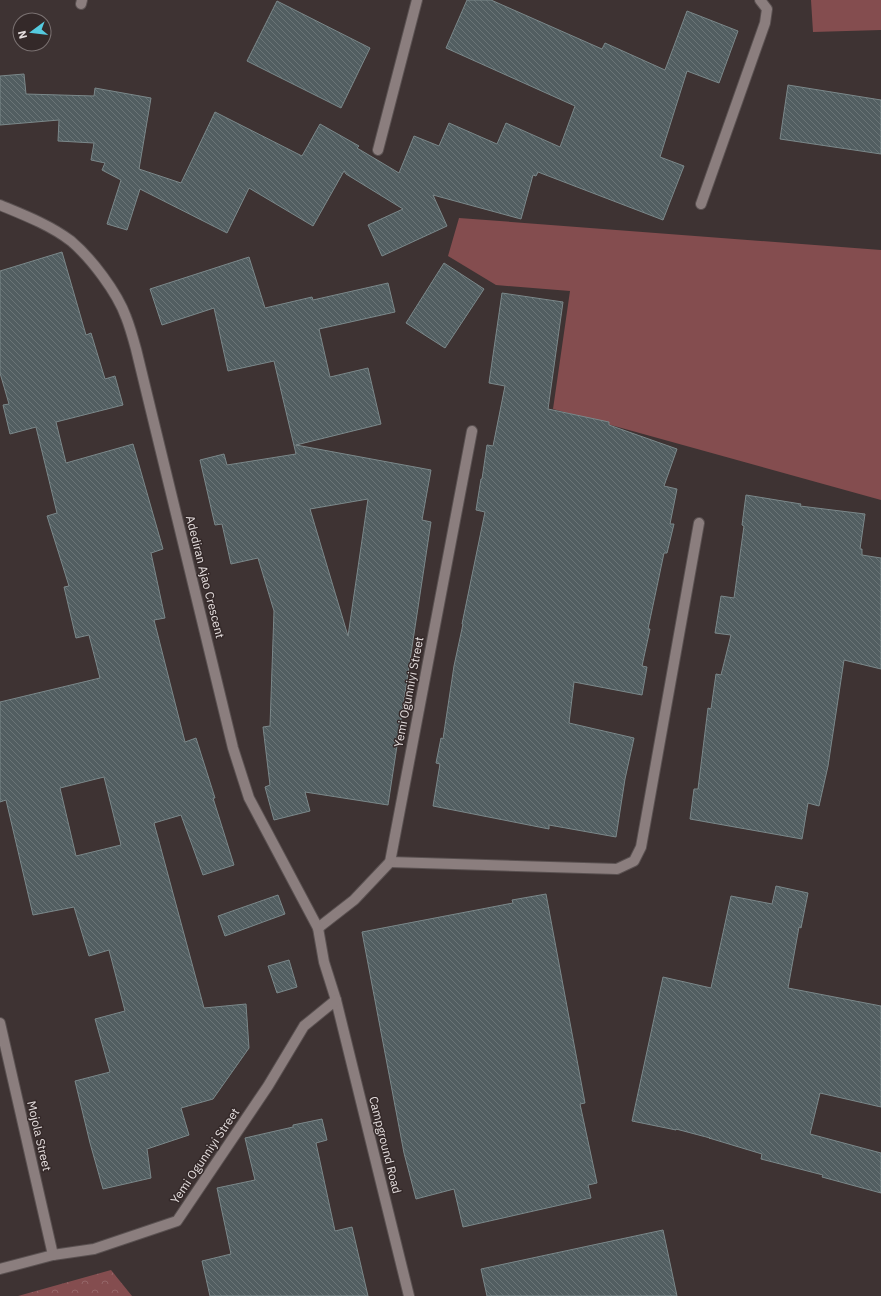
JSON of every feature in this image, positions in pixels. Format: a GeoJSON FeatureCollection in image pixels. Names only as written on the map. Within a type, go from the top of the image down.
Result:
{"type":"FeatureCollection","features":[{"type":"Feature","properties":{"kind":"street"},"geometry":{"type":"LineString","coordinates":[[378,150],[417,0]]}},
{"type":"Feature","properties":{"kind":"street"},"geometry":{"type":"LineString","coordinates":[[701,204],[765,23],[767,9],[760,0]]}},
{"type":"Feature","properties":{"kind":"street","name":"Adediran Ajao Crescent"},"geometry":{"type":"LineString","coordinates":[[0,205],[41,222],[70,241],[90,260],[111,289],[126,316],[136,349],[233,748],[249,798],[318,928],[324,962],[336,1000]]}},
{"type":"Feature","properties":{"kind":"street","name":"Yemi Ogunniyi Street"},"geometry":{"type":"LineString","coordinates":[[390,862],[472,431]]}},
{"type":"Feature","properties":{"kind":"street"},"geometry":{"type":"LineString","coordinates":[[318,928],[354,900],[390,862],[617,869],[634,862],[641,847],[699,523]]}},
{"type":"Feature","properties":{"kind":"street","name":"Yemi Ogunniyi Street"},"geometry":{"type":"LineString","coordinates":[[0,1269],[53,1255],[94,1249],[177,1221],[268,1086],[304,1026],[336,1000]]}},
{"type":"Feature","properties":{"kind":"street","name":"Campground Road"},"geometry":{"type":"LineString","coordinates":[[336,1000],[408,1296]]}},
{"type":"Feature","properties":{"kind":"street","name":"Mojola Street"},"geometry":{"type":"LineString","coordinates":[[0,1023],[53,1255]]}},
{"type":"Feature","properties":{"kind":"green space"},"geometry":{"type":"Polygon","coordinates":[[[811,0],[881,0],[881,30],[813,32],[811,0]]]}},
{"type":"Feature","properties":{"kind":"green space"},"geometry":{"type":"Polygon","coordinates":[[[459,218],[881,250],[881,500],[553,409],[570,291],[496,285],[448,256],[459,218]]]}},
{"type":"Feature","properties":{"kind":"green space"},"geometry":{"type":"Polygon","coordinates":[[[111,1270],[132,1296],[18,1296],[111,1270]]]}},
{"type":"Feature","properties":{"kind":"building"},"geometry":{"type":"Polygon","coordinates":[[[467,0],[491,0],[602,49],[605,43],[665,70],[687,11],[738,31],[719,83],[687,71],[660,157],[684,166],[663,220],[538,172],[536,176],[533,175],[521,219],[433,195],[447,226],[382,256],[368,225],[403,209],[346,174],[344,171],[313,226],[249,188],[227,233],[140,189],[127,230],[107,224],[121,180],[102,170],[105,163],[91,160],[94,143],[58,141],[59,120],[0,125],[0,76],[24,74],[26,94],[94,96],[95,88],[151,98],[139,169],[181,183],[215,112],[302,156],[320,124],[359,146],[357,148],[399,173],[414,136],[439,146],[449,123],[497,144],[506,123],[560,147],[575,106],[446,48],[467,0]]]}},
{"type":"Feature","properties":{"kind":"building"},"geometry":{"type":"Polygon","coordinates":[[[277,1],[370,48],[341,108],[247,61],[277,1]]]}},
{"type":"Feature","properties":{"kind":"building"},"geometry":{"type":"Polygon","coordinates":[[[788,85],[881,100],[881,154],[780,139],[788,85]]]}},
{"type":"Feature","properties":{"kind":"building"},"geometry":{"type":"Polygon","coordinates":[[[62,252],[86,335],[91,333],[105,379],[115,376],[123,405],[56,422],[66,463],[133,444],[163,549],[151,553],[165,618],[154,620],[185,742],[196,738],[234,865],[203,875],[181,815],[154,823],[204,1008],[246,1004],[249,1048],[213,1099],[181,1108],[189,1135],[147,1149],[151,1178],[103,1189],[75,1081],[110,1072],[95,1019],[125,1011],[109,950],[89,956],[74,907],[33,915],[6,800],[0,802],[0,702],[100,678],[89,635],[76,638],[64,587],[69,586],[47,516],[57,513],[36,427],[10,434],[3,405],[9,404],[0,373],[0,271],[62,252]],[[104,777],[60,788],[76,856],[121,845],[104,777]]]}},
{"type":"Feature","properties":{"kind":"building"},"geometry":{"type":"Polygon","coordinates":[[[249,257],[265,308],[312,297],[313,300],[388,283],[395,312],[319,329],[330,377],[368,368],[381,424],[296,445],[431,470],[422,520],[431,522],[388,805],[305,792],[310,811],[274,820],[265,787],[270,785],[263,727],[270,726],[274,611],[258,558],[231,564],[222,524],[215,525],[200,460],[224,454],[227,465],[296,454],[274,361],[228,371],[214,308],[162,325],[150,289],[249,257]],[[368,499],[310,509],[348,636],[368,499]]]}},
{"type":"Feature","properties":{"kind":"building"},"geometry":{"type":"Polygon","coordinates":[[[444,263],[484,289],[445,348],[406,323],[444,263]]]}},
{"type":"Feature","properties":{"kind":"building"},"geometry":{"type":"Polygon","coordinates":[[[502,293],[563,302],[548,409],[609,422],[609,425],[677,449],[664,486],[677,489],[670,524],[674,524],[667,553],[664,553],[648,629],[650,629],[642,666],[647,667],[642,695],[574,682],[569,723],[634,738],[625,779],[616,837],[549,825],[549,829],[433,806],[440,764],[436,763],[441,738],[443,739],[454,666],[485,512],[476,510],[481,479],[487,445],[493,446],[505,386],[489,383],[502,293]]]}},
{"type":"Feature","properties":{"kind":"building"},"geometry":{"type":"Polygon","coordinates":[[[746,495],[801,504],[800,506],[865,514],[860,549],[862,549],[862,555],[881,558],[881,669],[844,660],[828,766],[819,806],[808,803],[802,839],[690,819],[694,789],[698,789],[708,708],[711,709],[716,674],[721,675],[731,635],[715,633],[721,596],[734,598],[744,526],[742,525],[746,495]]]}},
{"type":"Feature","properties":{"kind":"building"},"geometry":{"type":"Polygon","coordinates":[[[776,886],[808,893],[801,928],[799,927],[788,988],[881,1006],[881,1107],[820,1093],[810,1134],[881,1153],[881,1193],[822,1177],[823,1175],[761,1159],[762,1154],[710,1138],[676,1129],[632,1121],[663,977],[711,988],[731,896],[772,904],[776,886]]]}},
{"type":"Feature","properties":{"kind":"building"},"geometry":{"type":"Polygon","coordinates":[[[546,894],[585,1103],[580,1104],[597,1183],[588,1185],[591,1198],[463,1227],[454,1189],[416,1199],[404,1153],[362,932],[513,903],[512,900],[546,894]]]}},
{"type":"Feature","properties":{"kind":"building"},"geometry":{"type":"Polygon","coordinates":[[[278,895],[285,914],[225,936],[218,916],[278,895]]]}},
{"type":"Feature","properties":{"kind":"building"},"geometry":{"type":"Polygon","coordinates":[[[289,960],[297,987],[277,993],[268,966],[289,960]]]}},
{"type":"Feature","properties":{"kind":"building"},"geometry":{"type":"Polygon","coordinates":[[[322,1119],[327,1140],[316,1143],[335,1231],[352,1227],[368,1296],[210,1296],[202,1261],[231,1254],[217,1188],[255,1180],[245,1138],[322,1119]]]}},
{"type":"Feature","properties":{"kind":"building"},"geometry":{"type":"Polygon","coordinates":[[[663,1230],[677,1296],[487,1296],[481,1269],[663,1230]]]}}]}
